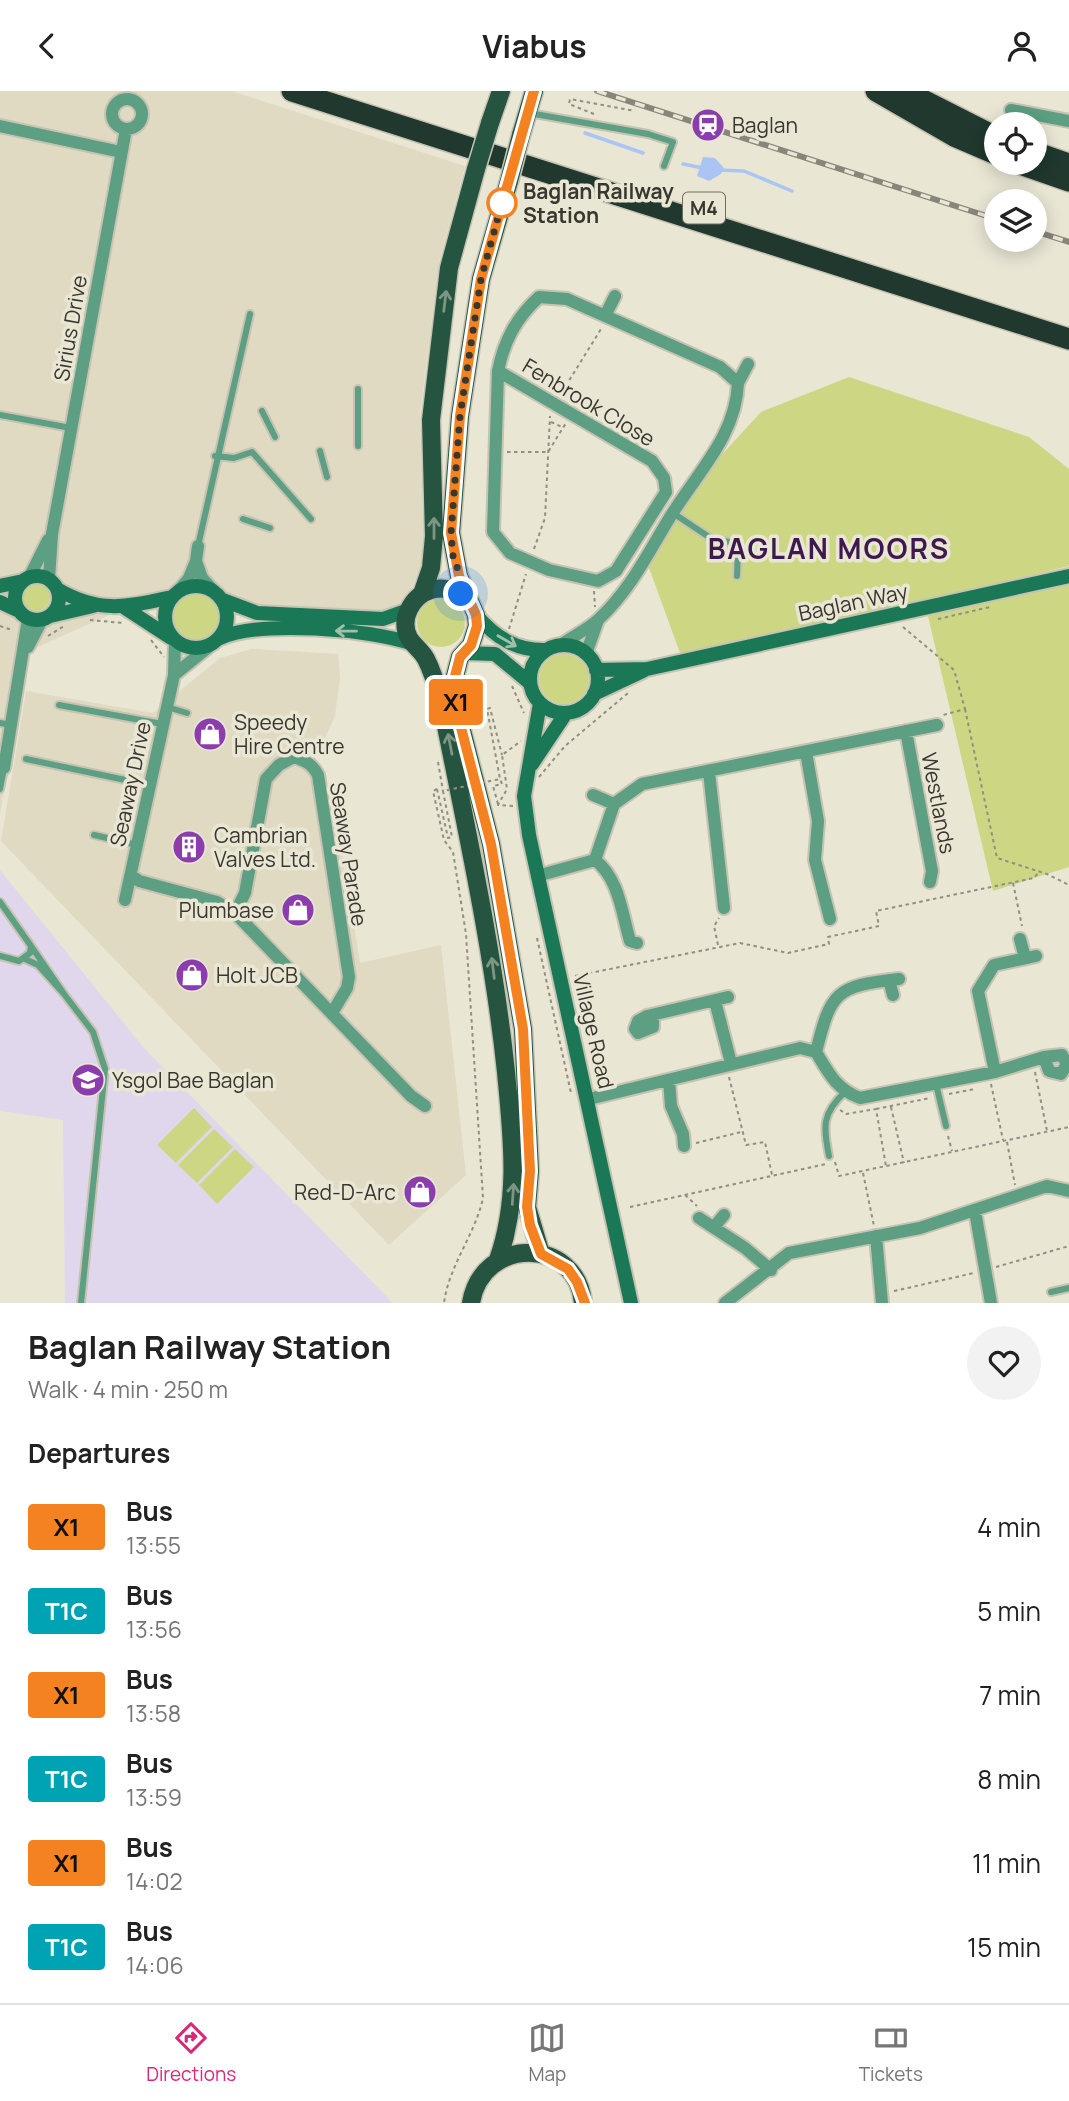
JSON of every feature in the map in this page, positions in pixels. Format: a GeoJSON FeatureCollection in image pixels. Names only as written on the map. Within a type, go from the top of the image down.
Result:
{"type":"FeatureCollection","features":[{"type":"Feature","properties":{"kind":"highway","name":"M4"},"geometry":{"type":"LineString","coordinates":[[292,91],[1069,339]]}},
{"type":"Feature","properties":{"kind":"highway","name":"M4"},"geometry":{"type":"LineString","coordinates":[[340,91],[1069,325]]}},
{"type":"Feature","properties":{"kind":"highway"},"geometry":{"type":"LineString","coordinates":[[876,91],[954,136],[984,149]]}},
{"type":"Feature","properties":{"kind":"highway"},"geometry":{"type":"LineString","coordinates":[[905,91],[984,131]]}},
{"type":"Feature","properties":{"kind":"highway"},"geometry":{"type":"LineString","coordinates":[[1047,156],[1069,164]]}},
{"type":"Feature","properties":{"kind":"highway"},"geometry":{"type":"LineString","coordinates":[[1047,173],[1069,180]]}},
{"type":"Feature","properties":{"kind":"main road"},"geometry":{"type":"LineString","coordinates":[[498,1260],[508,1231],[514,1174],[489,936],[442,706],[432,672],[406,630],[408,610],[422,594],[431,568],[434,536],[431,420],[449,268],[501,91]]}},
{"type":"Feature","properties":{"kind":"main road"},"geometry":{"type":"LineString","coordinates":[[530,102],[481,279],[460,416],[451,533],[456,566],[473,609],[475,636],[463,653],[454,680],[457,712],[491,844],[523,1029],[530,1171],[527,1207],[541,1254]]}},
{"type":"Feature","properties":{"kind":"main road"},"geometry":{"type":"LineString","coordinates":[[422,594],[434,589],[448,589],[461,594],[473,609]]}},
{"type":"Feature","properties":{"kind":"main road"},"geometry":{"type":"LineString","coordinates":[[471,1303],[473,1290],[483,1273],[498,1260],[526,1252],[541,1254],[568,1269],[584,1301]]}},
{"type":"Feature","properties":{"kind":"street"},"geometry":{"type":"LineString","coordinates":[[1011,110],[1069,120]]}},
{"type":"Feature","properties":{"kind":"street"},"geometry":{"type":"LineString","coordinates":[[0,126],[121,152]]}},
{"type":"Feature","properties":{"kind":"street","name":"Sirius Drive"},"geometry":{"type":"LineString","coordinates":[[53,584],[52,534],[126,129]]}},
{"type":"Feature","properties":{"kind":"street"},"geometry":{"type":"LineString","coordinates":[[606,316],[615,296]]}},
{"type":"Feature","properties":{"kind":"street","name":"Fenbrook Close"},"geometry":{"type":"LineString","coordinates":[[498,371],[652,461],[664,478],[666,492],[616,571],[593,582],[510,553],[499,544],[493,532],[498,371],[503,345],[524,310],[539,297],[567,299],[720,367],[738,383]]}},
{"type":"Feature","properties":{"kind":"street"},"geometry":{"type":"LineString","coordinates":[[530,683],[533,664],[553,648],[597,621],[640,572],[673,513],[703,473],[737,408],[738,383],[748,364]]}},
{"type":"Feature","properties":{"kind":"street","name":"Sirius Drive"},"geometry":{"type":"LineString","coordinates":[[26,579],[52,534]]}},
{"type":"Feature","properties":{"kind":"street"},"geometry":{"type":"LineString","coordinates":[[174,640],[164,618],[175,594],[190,577],[198,546]]}},
{"type":"Feature","properties":{"kind":"street"},"geometry":{"type":"LineString","coordinates":[[174,675],[215,642],[228,620],[219,596],[202,578],[196,561]]}},
{"type":"Feature","properties":{"kind":"street","name":"Baglan Way"},"geometry":{"type":"LineString","coordinates":[[596,670],[647,669],[1069,576]]}},
{"type":"Feature","properties":{"kind":"street"},"geometry":{"type":"LineString","coordinates":[[26,579],[14,596],[34,616]]}},
{"type":"Feature","properties":{"kind":"street"},"geometry":{"type":"LineString","coordinates":[[0,586],[26,579],[53,584],[93,605]]}},
{"type":"Feature","properties":{"kind":"street"},"geometry":{"type":"LineString","coordinates":[[4,768],[6,724],[24,653],[34,616],[59,601],[53,584]]}},
{"type":"Feature","properties":{"kind":"street"},"geometry":{"type":"LineString","coordinates":[[0,602],[34,616],[93,605],[125,608],[175,594],[191,586],[203,586],[257,613],[383,619],[408,610]]}},
{"type":"Feature","properties":{"kind":"street"},"geometry":{"type":"LineString","coordinates":[[125,608],[186,647],[199,649],[237,631],[256,629],[347,631],[387,635],[413,644]]}},
{"type":"Feature","properties":{"kind":"street"},"geometry":{"type":"LineString","coordinates":[[463,653],[495,654],[530,683],[540,703],[547,709],[566,713],[583,707],[594,694],[596,670],[586,653],[569,646],[528,650],[515,646],[488,629],[473,609]]}},
{"type":"Feature","properties":{"kind":"street"},"geometry":{"type":"LineString","coordinates":[[586,653],[597,621]]}},
{"type":"Feature","properties":{"kind":"street","name":"Seaway Drive"},"geometry":{"type":"LineString","coordinates":[[125,901],[174,675],[174,640]]}},
{"type":"Feature","properties":{"kind":"street","name":"Baglan Way"},"geometry":{"type":"LineString","coordinates":[[594,694],[647,669]]}},
{"type":"Feature","properties":{"kind":"street","name":"Village Road"},"geometry":{"type":"LineString","coordinates":[[540,703],[524,796],[537,876],[589,1098],[631,1303]]}},
{"type":"Feature","properties":{"kind":"street"},"geometry":{"type":"LineString","coordinates":[[528,772],[566,713]]}},
{"type":"Feature","properties":{"kind":"street","name":"Westlands"},"geometry":{"type":"LineString","coordinates":[[614,804],[642,784],[937,725]]}},
{"type":"Feature","properties":{"kind":"street","name":"Westlands"},"geometry":{"type":"LineString","coordinates":[[906,731],[932,871],[930,883]]}},
{"type":"Feature","properties":{"kind":"street"},"geometry":{"type":"LineString","coordinates":[[806,752],[818,821],[814,860],[830,919]]}},
{"type":"Feature","properties":{"kind":"street","name":"Seaway Parade"},"geometry":{"type":"LineString","coordinates":[[235,913],[245,893],[266,779],[279,765],[294,757],[305,761],[312,765],[318,775],[349,977],[347,988],[332,1013]]}},
{"type":"Feature","properties":{"kind":"street"},"geometry":{"type":"LineString","coordinates":[[709,772],[724,908]]}},
{"type":"Feature","properties":{"kind":"street"},"geometry":{"type":"LineString","coordinates":[[593,795],[614,804],[595,860]]}},
{"type":"Feature","properties":{"kind":"street"},"geometry":{"type":"LineString","coordinates":[[537,876],[595,860]]}},
{"type":"Feature","properties":{"kind":"street"},"geometry":{"type":"LineString","coordinates":[[595,860],[605,867],[612,880],[630,941],[637,943]]}},
{"type":"Feature","properties":{"kind":"street"},"geometry":{"type":"LineString","coordinates":[[131,875],[139,881],[218,902],[235,913],[411,1096],[425,1106]]}},
{"type":"Feature","properties":{"kind":"street"},"geometry":{"type":"LineString","coordinates":[[992,1072],[978,991],[994,965],[1031,957],[1020,939]]}},
{"type":"Feature","properties":{"kind":"street"},"geometry":{"type":"LineString","coordinates":[[893,995],[894,979],[848,989],[835,997],[826,1010],[816,1052],[834,1082],[845,1092],[860,1098],[992,1072],[1066,1052]]}},
{"type":"Feature","properties":{"kind":"street"},"geometry":{"type":"LineString","coordinates":[[647,1016],[721,999],[728,1064]]}},
{"type":"Feature","properties":{"kind":"street"},"geometry":{"type":"LineString","coordinates":[[589,1098],[800,1048],[816,1052]]}},
{"type":"Feature","properties":{"kind":"street"},"geometry":{"type":"LineString","coordinates":[[669,1080],[671,1106],[683,1134],[684,1146]]}},
{"type":"Feature","properties":{"kind":"street"},"geometry":{"type":"LineString","coordinates":[[725,1303],[789,1253],[920,1228],[1047,1186],[1069,1191]]}},
{"type":"Feature","properties":{"kind":"street"},"geometry":{"type":"LineString","coordinates":[[975,1210],[991,1303]]}},
{"type":"Feature","properties":{"kind":"street"},"geometry":{"type":"LineString","coordinates":[[714,1227],[724,1215]]}},
{"type":"Feature","properties":{"kind":"street"},"geometry":{"type":"LineString","coordinates":[[699,1218],[771,1269]]}},
{"type":"Feature","properties":{"kind":"street"},"geometry":{"type":"LineString","coordinates":[[876,1235],[882,1303]]}},
{"type":"Feature","properties":{"kind":"lane"},"geometry":{"type":"LineString","coordinates":[[530,102],[673,142],[664,166]]}},
{"type":"Feature","properties":{"kind":"lane"},"geometry":{"type":"LineString","coordinates":[[198,546],[215,456],[250,314]]}},
{"type":"Feature","properties":{"kind":"lane"},"geometry":{"type":"LineString","coordinates":[[358,389],[358,446]]}},
{"type":"Feature","properties":{"kind":"lane"},"geometry":{"type":"LineString","coordinates":[[262,411],[275,437]]}},
{"type":"Feature","properties":{"kind":"lane"},"geometry":{"type":"LineString","coordinates":[[0,415],[71,428]]}},
{"type":"Feature","properties":{"kind":"lane"},"geometry":{"type":"LineString","coordinates":[[320,451],[327,477]]}},
{"type":"Feature","properties":{"kind":"lane"},"geometry":{"type":"LineString","coordinates":[[215,456],[234,458],[252,452],[311,519]]}},
{"type":"Feature","properties":{"kind":"lane"},"geometry":{"type":"LineString","coordinates":[[673,513],[712,539],[734,543],[738,548],[737,576]]}},
{"type":"Feature","properties":{"kind":"lane"},"geometry":{"type":"LineString","coordinates":[[243,519],[270,528]]}},
{"type":"Feature","properties":{"kind":"lane"},"geometry":{"type":"LineString","coordinates":[[59,705],[162,724]]}},
{"type":"Feature","properties":{"kind":"lane"},"geometry":{"type":"LineString","coordinates":[[166,707],[187,713]]}},
{"type":"Feature","properties":{"kind":"lane"},"geometry":{"type":"LineString","coordinates":[[26,759],[149,785]]}},
{"type":"Feature","properties":{"kind":"lane"},"geometry":{"type":"LineString","coordinates":[[0,789],[4,768]]}},
{"type":"Feature","properties":{"kind":"lane"},"geometry":{"type":"LineString","coordinates":[[94,835],[137,845]]}},
{"type":"Feature","properties":{"kind":"lane"},"geometry":{"type":"LineString","coordinates":[[0,902],[93,1032],[105,1069],[81,1303]]}},
{"type":"Feature","properties":{"kind":"lane"},"geometry":{"type":"LineString","coordinates":[[0,956],[19,961],[30,953],[31,946]]}},
{"type":"Feature","properties":{"kind":"lane"},"geometry":{"type":"LineString","coordinates":[[23,958],[38,965],[64,993]]}},
{"type":"Feature","properties":{"kind":"lane"},"geometry":{"type":"LineString","coordinates":[[936,1081],[946,1126]]}},
{"type":"Feature","properties":{"kind":"lane"},"geometry":{"type":"LineString","coordinates":[[828,1156],[823,1130],[831,1104],[845,1092]]}},
{"type":"Feature","properties":{"kind":"lane"},"geometry":{"type":"LineString","coordinates":[[1051,1292],[1069,1288]]}},
{"type":"Feature","properties":{"kind":"path"},"geometry":{"type":"LineString","coordinates":[[578,115],[592,118],[594,114],[569,104],[570,99],[635,111]]}},
{"type":"Feature","properties":{"kind":"path"},"geometry":{"type":"LineString","coordinates":[[562,391],[606,316]]}},
{"type":"Feature","properties":{"kind":"path"},"geometry":{"type":"LineString","coordinates":[[507,633],[545,517],[552,402]]}},
{"type":"Feature","properties":{"kind":"path"},"geometry":{"type":"LineString","coordinates":[[548,452],[571,413]]}},
{"type":"Feature","properties":{"kind":"path"},"geometry":{"type":"LineString","coordinates":[[550,422],[563,428]]}},
{"type":"Feature","properties":{"kind":"path"},"geometry":{"type":"LineString","coordinates":[[496,453],[548,452]]}},
{"type":"Feature","properties":{"kind":"path"},"geometry":{"type":"LineString","coordinates":[[593,582],[597,621]]}},
{"type":"Feature","properties":{"kind":"path"},"geometry":{"type":"LineString","coordinates":[[936,619],[1002,605]]}},
{"type":"Feature","properties":{"kind":"path"},"geometry":{"type":"LineString","coordinates":[[914,624],[902,626],[954,670],[997,858],[1069,885]]}},
{"type":"Feature","properties":{"kind":"path"},"geometry":{"type":"LineString","coordinates":[[528,772],[542,777],[565,746],[630,691]]}},
{"type":"Feature","properties":{"kind":"path"},"geometry":{"type":"LineString","coordinates":[[491,708],[507,789],[498,805],[493,786],[502,784],[487,709],[491,708]]}},
{"type":"Feature","properties":{"kind":"path"},"geometry":{"type":"LineString","coordinates":[[937,725],[943,715],[965,709]]}},
{"type":"Feature","properties":{"kind":"path"},"geometry":{"type":"LineString","coordinates":[[502,755],[521,740]]}},
{"type":"Feature","properties":{"kind":"path"},"geometry":{"type":"LineString","coordinates":[[441,755],[450,793]]}},
{"type":"Feature","properties":{"kind":"path"},"geometry":{"type":"LineString","coordinates":[[437,764],[452,837],[448,838],[437,789],[433,791],[444,840],[453,852],[466,934],[483,1198],[478,1222],[447,1282],[444,1303]]}},
{"type":"Feature","properties":{"kind":"path"},"geometry":{"type":"LineString","coordinates":[[443,791],[500,779]]}},
{"type":"Feature","properties":{"kind":"path"},"geometry":{"type":"LineString","coordinates":[[498,805],[518,806]]}},
{"type":"Feature","properties":{"kind":"path"},"geometry":{"type":"LineString","coordinates":[[453,852],[456,844]]}},
{"type":"Feature","properties":{"kind":"path"},"geometry":{"type":"LineString","coordinates":[[560,979],[740,943],[788,953],[819,947],[829,944],[828,937],[835,934],[878,926],[876,911],[1034,878],[1038,873]]}},
{"type":"Feature","properties":{"kind":"path"},"geometry":{"type":"LineString","coordinates":[[1013,882],[1023,934],[1020,939]]}},
{"type":"Feature","properties":{"kind":"path"},"geometry":{"type":"LineString","coordinates":[[718,946],[714,926],[724,908]]}},
{"type":"Feature","properties":{"kind":"path"},"geometry":{"type":"LineString","coordinates":[[1038,1059],[1047,1132]]}},
{"type":"Feature","properties":{"kind":"path"},"geometry":{"type":"LineString","coordinates":[[728,1064],[746,1145],[765,1142],[772,1176]]}},
{"type":"Feature","properties":{"kind":"path"},"geometry":{"type":"LineString","coordinates":[[992,1072],[1017,1196]]}},
{"type":"Feature","properties":{"kind":"path"},"geometry":{"type":"LineString","coordinates":[[888,1092],[904,1164]]}},
{"type":"Feature","properties":{"kind":"path"},"geometry":{"type":"LineString","coordinates":[[831,1104],[846,1114],[876,1109],[887,1167]]}},
{"type":"Feature","properties":{"kind":"path"},"geometry":{"type":"LineString","coordinates":[[946,1126],[952,1152]]}},
{"type":"Feature","properties":{"kind":"path"},"geometry":{"type":"LineString","coordinates":[[630,1207],[835,1162],[839,1176],[1069,1127]]}},
{"type":"Feature","properties":{"kind":"path"},"geometry":{"type":"LineString","coordinates":[[684,1146],[743,1132]]}},
{"type":"Feature","properties":{"kind":"path"},"geometry":{"type":"LineString","coordinates":[[863,1172],[876,1235]]}},
{"type":"Feature","properties":{"kind":"path"},"geometry":{"type":"LineString","coordinates":[[685,1195],[702,1211],[699,1218]]}},
{"type":"Feature","properties":{"kind":"shaded area"},"geometry":{"type":"Polygon","coordinates":[[[0,91],[231,91],[465,166],[439,263],[420,415],[424,560],[406,601],[381,612],[257,613],[125,608],[24,653],[0,815],[0,91]]]}},
{"type":"Feature","properties":{"kind":"shaded area"},"geometry":{"type":"Polygon","coordinates":[[[252,649],[338,654],[340,678],[335,716],[315,759],[343,859],[360,963],[441,945],[466,1175],[389,1245],[1,841],[26,691],[153,713],[220,658],[252,649]]]}},
{"type":"Feature","properties":{"kind":"shaded area","name":"Ysgol Bae Baglan"},"geometry":{"type":"Polygon","coordinates":[[[0,870],[144,1048],[393,1303],[65,1303],[63,1120],[0,1111],[0,870]]]}},
{"type":"Feature","properties":{"kind":"green space"},"geometry":{"type":"Polygon","coordinates":[[[849,377],[1029,437],[1069,469],[1069,566],[925,601],[680,653],[648,565],[673,516],[703,475],[761,412],[849,377]]]}},
{"type":"Feature","properties":{"kind":"green space"},"geometry":{"type":"Polygon","coordinates":[[[1069,580],[1069,867],[993,891],[927,612],[1069,580]]]}},
{"type":"Feature","properties":{"kind":"green space"},"geometry":{"type":"Polygon","coordinates":[[[36,583],[46,587],[50,597],[46,607],[36,611],[26,607],[22,597],[26,587],[36,583]]]}},
{"type":"Feature","properties":{"kind":"green space"},"geometry":{"type":"Polygon","coordinates":[[[196,592],[213,600],[221,617],[213,634],[196,642],[179,634],[171,617],[179,600],[196,592]]]}},
{"type":"Feature","properties":{"kind":"green space"},"geometry":{"type":"Polygon","coordinates":[[[441,599],[458,606],[465,623],[458,640],[441,647],[424,640],[417,623],[424,606],[441,599]]]}},
{"type":"Feature","properties":{"kind":"green space"},"geometry":{"type":"Polygon","coordinates":[[[564,654],[581,662],[589,679],[581,696],[564,704],[547,696],[539,679],[547,662],[564,654]]]}},
{"type":"Feature","properties":{"kind":"green space"},"geometry":{"type":"Polygon","coordinates":[[[194,1108],[212,1127],[176,1163],[157,1145],[194,1108]]]}},
{"type":"Feature","properties":{"kind":"green space"},"geometry":{"type":"Polygon","coordinates":[[[214,1129],[233,1147],[197,1183],[178,1165],[214,1129]]]}},
{"type":"Feature","properties":{"kind":"green space"},"geometry":{"type":"Polygon","coordinates":[[[235,1149],[254,1167],[217,1204],[199,1185],[235,1149]]]}},
{"type":"Feature","properties":{"kind":"water"},"geometry":{"type":"Polygon","coordinates":[[[703,157],[715,158],[724,168],[721,174],[709,181],[697,176],[703,157]]]}},
{"type":"Feature","properties":{"kind":"waterway"},"geometry":{"type":"LineString","coordinates":[[585,133],[643,153]]}},
{"type":"Feature","properties":{"kind":"waterway"},"geometry":{"type":"LineString","coordinates":[[683,164],[703,168]]}},
{"type":"Feature","properties":{"kind":"waterway"},"geometry":{"type":"LineString","coordinates":[[718,170],[744,171],[792,191]]}},
{"type":"Feature","properties":{"kind":"railway"},"geometry":{"type":"LineString","coordinates":[[597,91],[984,215]]}},
{"type":"Feature","properties":{"kind":"railway"},"geometry":{"type":"LineString","coordinates":[[1047,235],[1069,242]]}},
{"type":"Feature","properties":{"kind":"bus line","name":"X1"},"geometry":{"type":"LineString","coordinates":[[534,91],[481,279],[460,416],[451,533],[453,556],[476,615],[477,626],[471,645],[460,657],[454,680],[457,712],[491,844],[523,1029],[530,1171],[527,1207],[530,1225],[541,1254],[555,1259],[568,1269],[577,1282],[585,1303]]}},
{"type":"Feature","properties":{"kind":"place","name":"Baglan"},"geometry":{"type":"Point","coordinates":[708,125]}},
{"type":"Feature","properties":{"kind":"place","name":"Baglan Railway Station"},"geometry":{"type":"Point","coordinates":[502,203]}},
{"type":"Feature","properties":{"kind":"place","name":"Speedy Hire Centre"},"geometry":{"type":"Point","coordinates":[210,734]}},
{"type":"Feature","properties":{"kind":"place","name":"Cambrian Valves Ltd."},"geometry":{"type":"Point","coordinates":[189,847]}},
{"type":"Feature","properties":{"kind":"place","name":"Plumbase"},"geometry":{"type":"Point","coordinates":[298,910]}},
{"type":"Feature","properties":{"kind":"place","name":"Holt JCB"},"geometry":{"type":"Point","coordinates":[192,975]}},
{"type":"Feature","properties":{"kind":"place","name":"Ysgol Bae Baglan"},"geometry":{"type":"Point","coordinates":[88,1080]}},
{"type":"Feature","properties":{"kind":"place","name":"Red-D-Arc"},"geometry":{"type":"Point","coordinates":[420,1192]}},
{"type":"Feature","properties":{"kind":"district","name":"BAGLAN MOORS"},"geometry":{"type":"Point","coordinates":[829,548]}},
{"type":"Feature","properties":{"kind":"route"},"geometry":{"type":"LineString","coordinates":[[461,594],[470,603],[453,556],[451,533],[460,416],[481,279],[502,203]]}}]}
